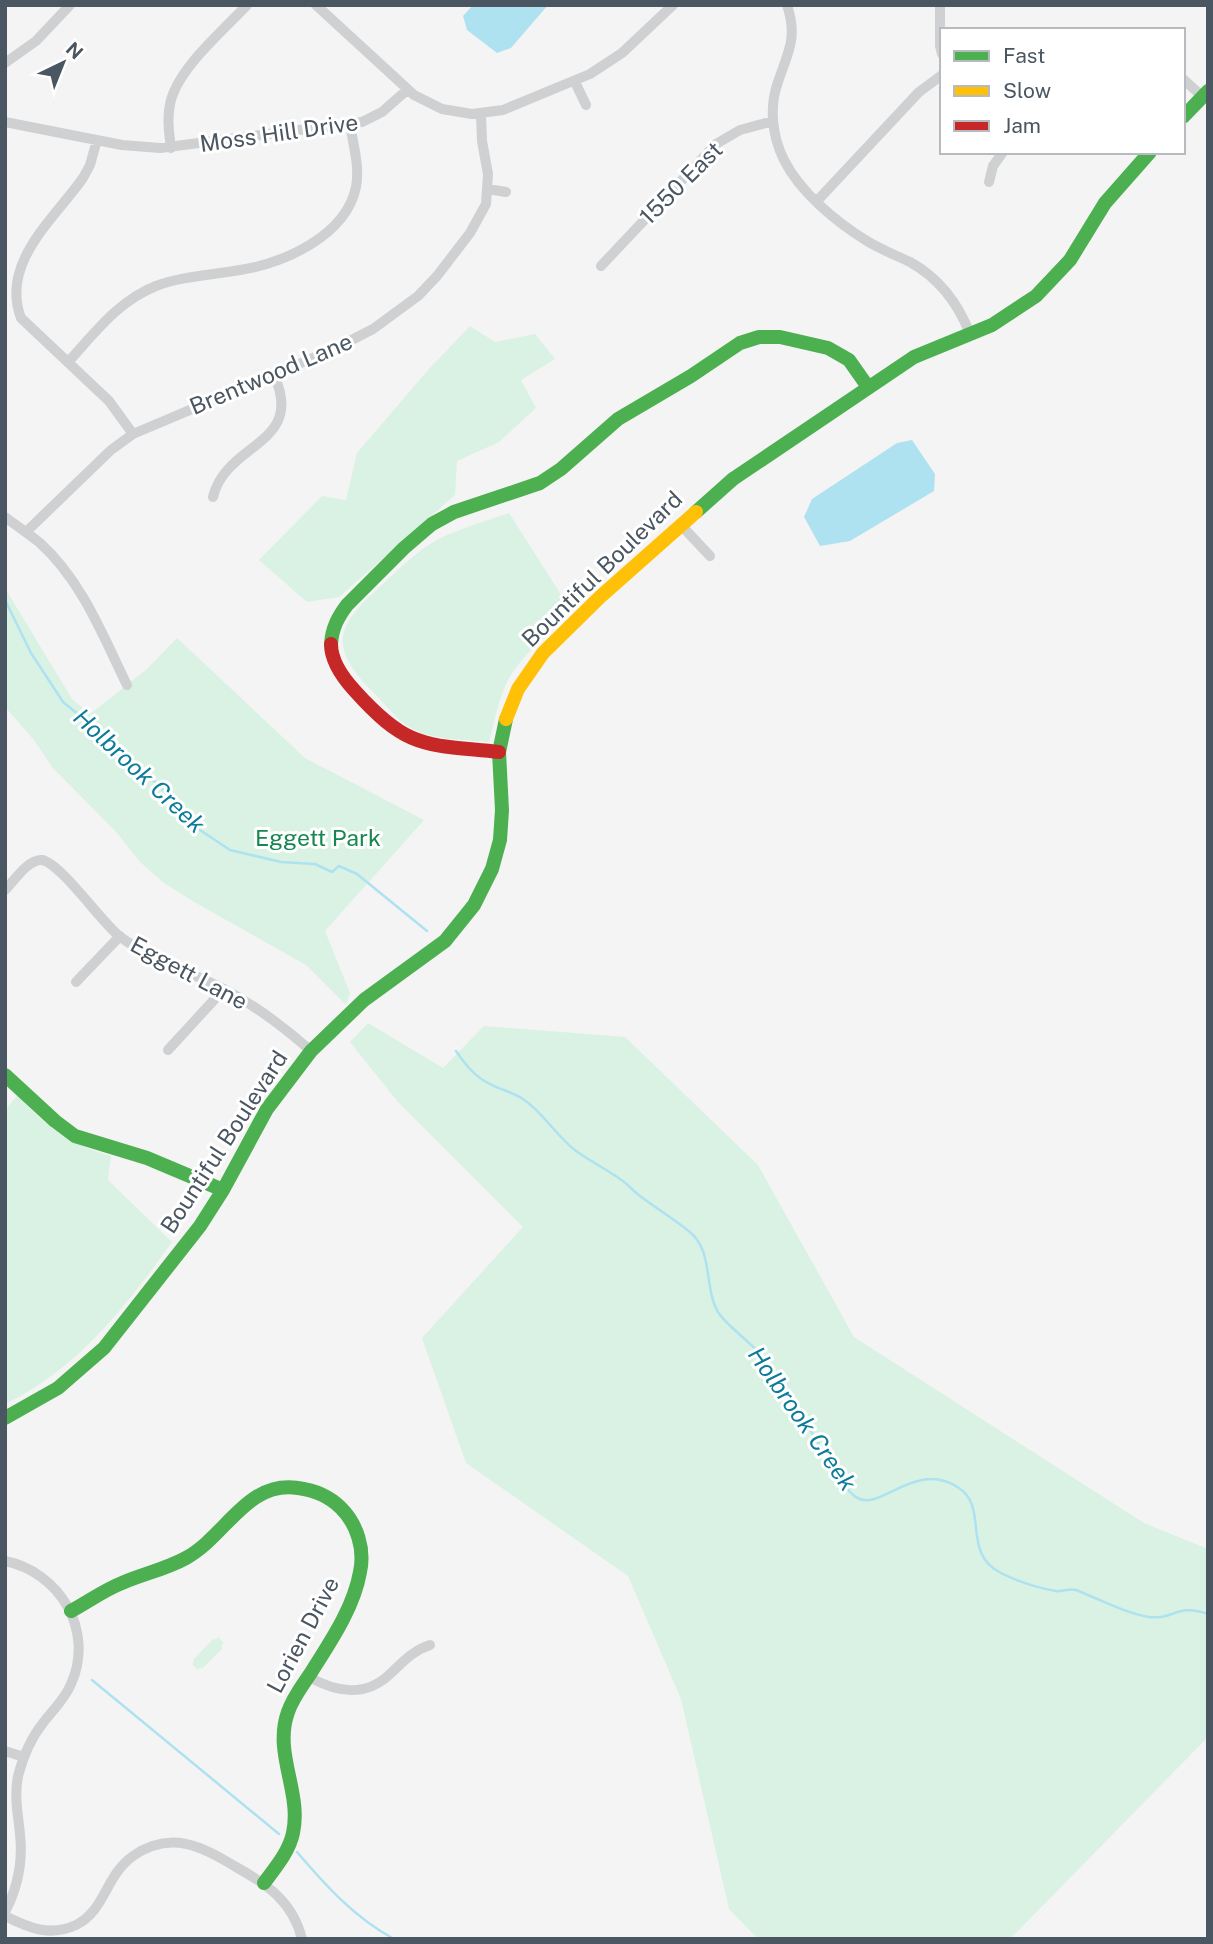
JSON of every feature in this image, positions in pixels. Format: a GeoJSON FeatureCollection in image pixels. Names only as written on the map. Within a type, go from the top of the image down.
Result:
{"type":"FeatureCollection","features":[{"type":"Feature","properties":{"kind":"street"},"geometry":{"type":"LineString","coordinates":[[5,63],[36,41],[70,5]]}},
{"type":"Feature","properties":{"kind":"street"},"geometry":{"type":"LineString","coordinates":[[171,148],[168,115],[176,86],[247,5]]}},
{"type":"Feature","properties":{"kind":"street"},"geometry":{"type":"LineString","coordinates":[[316,5],[407,90],[442,109],[481,114],[503,110],[575,82],[622,52],[673,5]]}},
{"type":"Feature","properties":{"kind":"street"},"geometry":{"type":"LineString","coordinates":[[787,5],[792,28],[791,44],[776,89],[773,121],[776,142],[784,161],[795,178],[817,201],[860,236],[931,276],[952,299],[970,334]]}},
{"type":"Feature","properties":{"kind":"street"},"geometry":{"type":"LineString","coordinates":[[940,5],[940,46]]}},
{"type":"Feature","properties":{"kind":"street"},"geometry":{"type":"LineString","coordinates":[[817,201],[919,92],[940,76]]}},
{"type":"Feature","properties":{"kind":"street"},"geometry":{"type":"LineString","coordinates":[[1185,80],[1205,94],[1185,115]]}},
{"type":"Feature","properties":{"kind":"street"},"geometry":{"type":"LineString","coordinates":[[575,82],[586,105]]}},
{"type":"Feature","properties":{"kind":"street","name":"Moss Hill Drive"},"geometry":{"type":"LineString","coordinates":[[5,122],[135,147],[171,148],[369,120],[407,90]]}},
{"type":"Feature","properties":{"kind":"street","name":"Brentwood Lane"},"geometry":{"type":"LineString","coordinates":[[26,532],[111,450],[134,434],[274,375],[373,329],[418,296],[437,276],[475,226],[486,204],[488,167],[481,134],[481,114]]}},
{"type":"Feature","properties":{"kind":"street","name":"1550 East"},"geometry":{"type":"LineString","coordinates":[[601,266],[716,144],[740,130],[773,121]]}},
{"type":"Feature","properties":{"kind":"street"},"geometry":{"type":"LineString","coordinates":[[68,362],[116,310],[139,294],[174,281],[261,266],[287,256],[330,230],[347,210],[356,187],[357,171],[350,124]]}},
{"type":"Feature","properties":{"kind":"street"},"geometry":{"type":"LineString","coordinates":[[13,255],[83,178],[97,140]]}},
{"type":"Feature","properties":{"kind":"street"},"geometry":{"type":"LineString","coordinates":[[989,182],[993,166],[1002,154]]}},
{"type":"Feature","properties":{"kind":"street","name":"Bountiful Boulevard"},"geometry":{"type":"LineString","coordinates":[[5,1418],[57,1389],[94,1357],[126,1322],[200,1226],[267,1109],[311,1051],[364,1000],[445,941],[474,905],[492,869],[500,840],[502,810],[499,752],[511,704],[534,664],[574,621],[733,479],[927,350],[1010,315],[1049,284],[1070,260],[1116,188],[1148,154]]}},
{"type":"Feature","properties":{"kind":"street"},"geometry":{"type":"LineString","coordinates":[[488,189],[506,192]]}},
{"type":"Feature","properties":{"kind":"street"},"geometry":{"type":"LineString","coordinates":[[6,288],[15,312],[114,406],[134,434]]}},
{"type":"Feature","properties":{"kind":"street"},"geometry":{"type":"LineString","coordinates":[[499,752],[425,744],[400,733],[384,720],[342,674],[332,652],[334,625],[350,600],[409,542],[432,524],[457,512],[513,495],[541,483],[619,419],[690,377],[729,347],[740,342],[775,336],[834,350],[850,361],[868,387]]}},
{"type":"Feature","properties":{"kind":"street"},"geometry":{"type":"LineString","coordinates":[[213,497],[215,488],[225,473],[270,432],[280,419],[283,399],[274,375]]}},
{"type":"Feature","properties":{"kind":"street"},"geometry":{"type":"LineString","coordinates":[[5,517],[46,549],[78,589],[127,685]]}},
{"type":"Feature","properties":{"kind":"street"},"geometry":{"type":"LineString","coordinates":[[680,524],[710,556]]}},
{"type":"Feature","properties":{"kind":"street","name":"Eggett Lane"},"geometry":{"type":"LineString","coordinates":[[5,890],[30,864],[42,860],[76,888],[101,919],[120,936],[158,961],[224,989],[274,1021],[311,1051]]}},
{"type":"Feature","properties":{"kind":"street"},"geometry":{"type":"LineString","coordinates":[[76,982],[120,936]]}},
{"type":"Feature","properties":{"kind":"street"},"geometry":{"type":"LineString","coordinates":[[168,1050],[224,989]]}},
{"type":"Feature","properties":{"kind":"street"},"geometry":{"type":"LineString","coordinates":[[5,1075],[75,1136],[161,1163],[223,1190]]}},
{"type":"Feature","properties":{"kind":"street","name":"Lorien Drive"},"geometry":{"type":"LineString","coordinates":[[71,1611],[113,1587],[188,1558],[213,1540],[240,1507],[256,1495],[281,1487],[309,1490],[335,1503],[348,1517],[360,1541],[362,1560],[359,1581],[309,1677],[291,1703],[282,1731],[283,1758],[295,1812],[293,1835],[283,1856],[264,1883]]}},
{"type":"Feature","properties":{"kind":"street"},"geometry":{"type":"LineString","coordinates":[[5,1562],[21,1566],[43,1577],[60,1594],[71,1611],[79,1646],[73,1679],[66,1694],[35,1735],[24,1757],[18,1778],[15,1797],[21,1836],[19,1868],[5,1914],[32,1928],[46,1931],[76,1925],[96,1909],[113,1875],[126,1861],[151,1846],[186,1843],[204,1848],[264,1883],[291,1910],[302,1939]]}},
{"type":"Feature","properties":{"kind":"street"},"geometry":{"type":"LineString","coordinates":[[309,1677],[335,1689],[362,1690],[378,1683],[413,1652],[430,1645]]}},
{"type":"Feature","properties":{"kind":"street"},"geometry":{"type":"LineString","coordinates":[[5,1751],[24,1757]]}},
{"type":"Feature","properties":{"kind":"green space"},"geometry":{"type":"Polygon","coordinates":[[[470,326],[495,342],[535,334],[555,359],[521,380],[536,408],[499,442],[457,461],[455,495],[339,597],[307,602],[259,560],[322,496],[346,500],[357,453],[428,370],[470,326]]]}},
{"type":"Feature","properties":{"kind":"green space"},"geometry":{"type":"Polygon","coordinates":[[[509,513],[560,593],[575,609],[534,647],[512,673],[501,697],[489,742],[446,738],[415,730],[389,709],[347,659],[343,646],[349,621],[370,596],[424,548],[456,531],[509,513]]]}},
{"type":"Feature","properties":{"kind":"green space","name":"Eggett Park"},"geometry":{"type":"Polygon","coordinates":[[[5,588],[72,699],[90,714],[147,669],[177,638],[305,758],[424,820],[325,931],[350,993],[346,1005],[306,965],[164,883],[140,862],[117,833],[52,767],[34,740],[5,707],[5,588]]]}},
{"type":"Feature","properties":{"kind":"green space"},"geometry":{"type":"Polygon","coordinates":[[[368,1023],[443,1068],[484,1026],[625,1037],[758,1165],[854,1337],[1144,1523],[1208,1549],[1208,1737],[1010,1939],[758,1939],[729,1909],[681,1699],[628,1576],[466,1463],[422,1338],[523,1227],[398,1102],[350,1042],[368,1023]]]}},
{"type":"Feature","properties":{"kind":"green space"},"geometry":{"type":"Polygon","coordinates":[[[17,1096],[60,1134],[81,1146],[111,1156],[108,1180],[172,1242],[99,1334],[55,1373],[5,1404],[5,1110],[17,1096]]]}},
{"type":"Feature","properties":{"kind":"green space"},"geometry":{"type":"Polygon","coordinates":[[[218,1637],[224,1643],[221,1646],[223,1648],[198,1670],[192,1664],[193,1660],[218,1637]]]}},
{"type":"Feature","properties":{"kind":"water"},"geometry":{"type":"Polygon","coordinates":[[[473,5],[548,5],[511,48],[497,53],[467,30],[463,16],[473,5]]]}},
{"type":"Feature","properties":{"kind":"water"},"geometry":{"type":"Polygon","coordinates":[[[912,440],[935,474],[934,491],[850,541],[820,546],[804,517],[812,499],[897,443],[912,440]]]}},
{"type":"Feature","properties":{"kind":"waterway","name":"Holbrook Creek"},"geometry":{"type":"LineString","coordinates":[[5,600],[31,653],[63,702],[95,728],[133,766],[158,784],[191,824],[230,850],[281,862],[315,864],[332,872],[339,866],[357,874],[427,931]]}},
{"type":"Feature","properties":{"kind":"waterway","name":"Holbrook Creek"},"geometry":{"type":"LineString","coordinates":[[456,1051],[480,1078],[523,1099],[576,1151],[623,1181],[691,1233],[703,1250],[711,1292],[718,1312],[769,1366],[842,1482],[856,1497],[876,1499],[913,1482],[943,1480],[959,1488],[968,1497],[973,1507],[982,1554],[989,1564],[1001,1573],[1049,1590],[1076,1590],[1121,1609],[1149,1617],[1189,1610],[1208,1614]]}},
{"type":"Feature","properties":{"kind":"waterway"},"geometry":{"type":"LineString","coordinates":[[92,1680],[279,1834]]}},
{"type":"Feature","properties":{"kind":"waterway"},"geometry":{"type":"LineString","coordinates":[[297,1852],[354,1911],[394,1939]]}},
{"type":"Feature","properties":{"kind":"traffic: fast"},"geometry":{"type":"LineString","coordinates":[[1185,115],[1208,91]]}},
{"type":"Feature","properties":{"kind":"traffic: fast"},"geometry":{"type":"LineString","coordinates":[[696,512],[733,479],[914,357],[992,325],[1036,296],[1070,260],[1105,203],[1148,154]]}},
{"type":"Feature","properties":{"kind":"traffic: fast"},"geometry":{"type":"LineString","coordinates":[[331,644],[336,623],[347,605],[432,524],[454,512],[540,483],[561,469],[618,419],[691,376],[740,343],[759,337],[780,337],[828,348],[849,360],[868,387]]}},
{"type":"Feature","properties":{"kind":"traffic: fast"},"geometry":{"type":"LineString","coordinates":[[5,1418],[58,1388],[104,1348],[200,1226],[267,1109],[311,1051],[364,1000],[445,941],[474,905],[492,869],[500,840],[502,810],[499,752],[506,719]]}},
{"type":"Feature","properties":{"kind":"traffic: fast"},"geometry":{"type":"LineString","coordinates":[[5,1075],[75,1136],[147,1158],[223,1190]]}},
{"type":"Feature","properties":{"kind":"traffic: fast"},"geometry":{"type":"LineString","coordinates":[[71,1611],[115,1586],[186,1558],[265,1492],[280,1488],[310,1490],[332,1501],[347,1514],[360,1546],[360,1572],[353,1598],[341,1623],[295,1696],[288,1712],[284,1742],[294,1803],[293,1833],[285,1853],[264,1883]]}},
{"type":"Feature","properties":{"kind":"traffic: slow"},"geometry":{"type":"LineString","coordinates":[[506,719],[518,689],[543,653],[600,597],[696,512]]}},
{"type":"Feature","properties":{"kind":"traffic: jam"},"geometry":{"type":"LineString","coordinates":[[331,644],[335,663],[346,681],[373,710],[404,734],[435,745],[499,752]]}}]}
